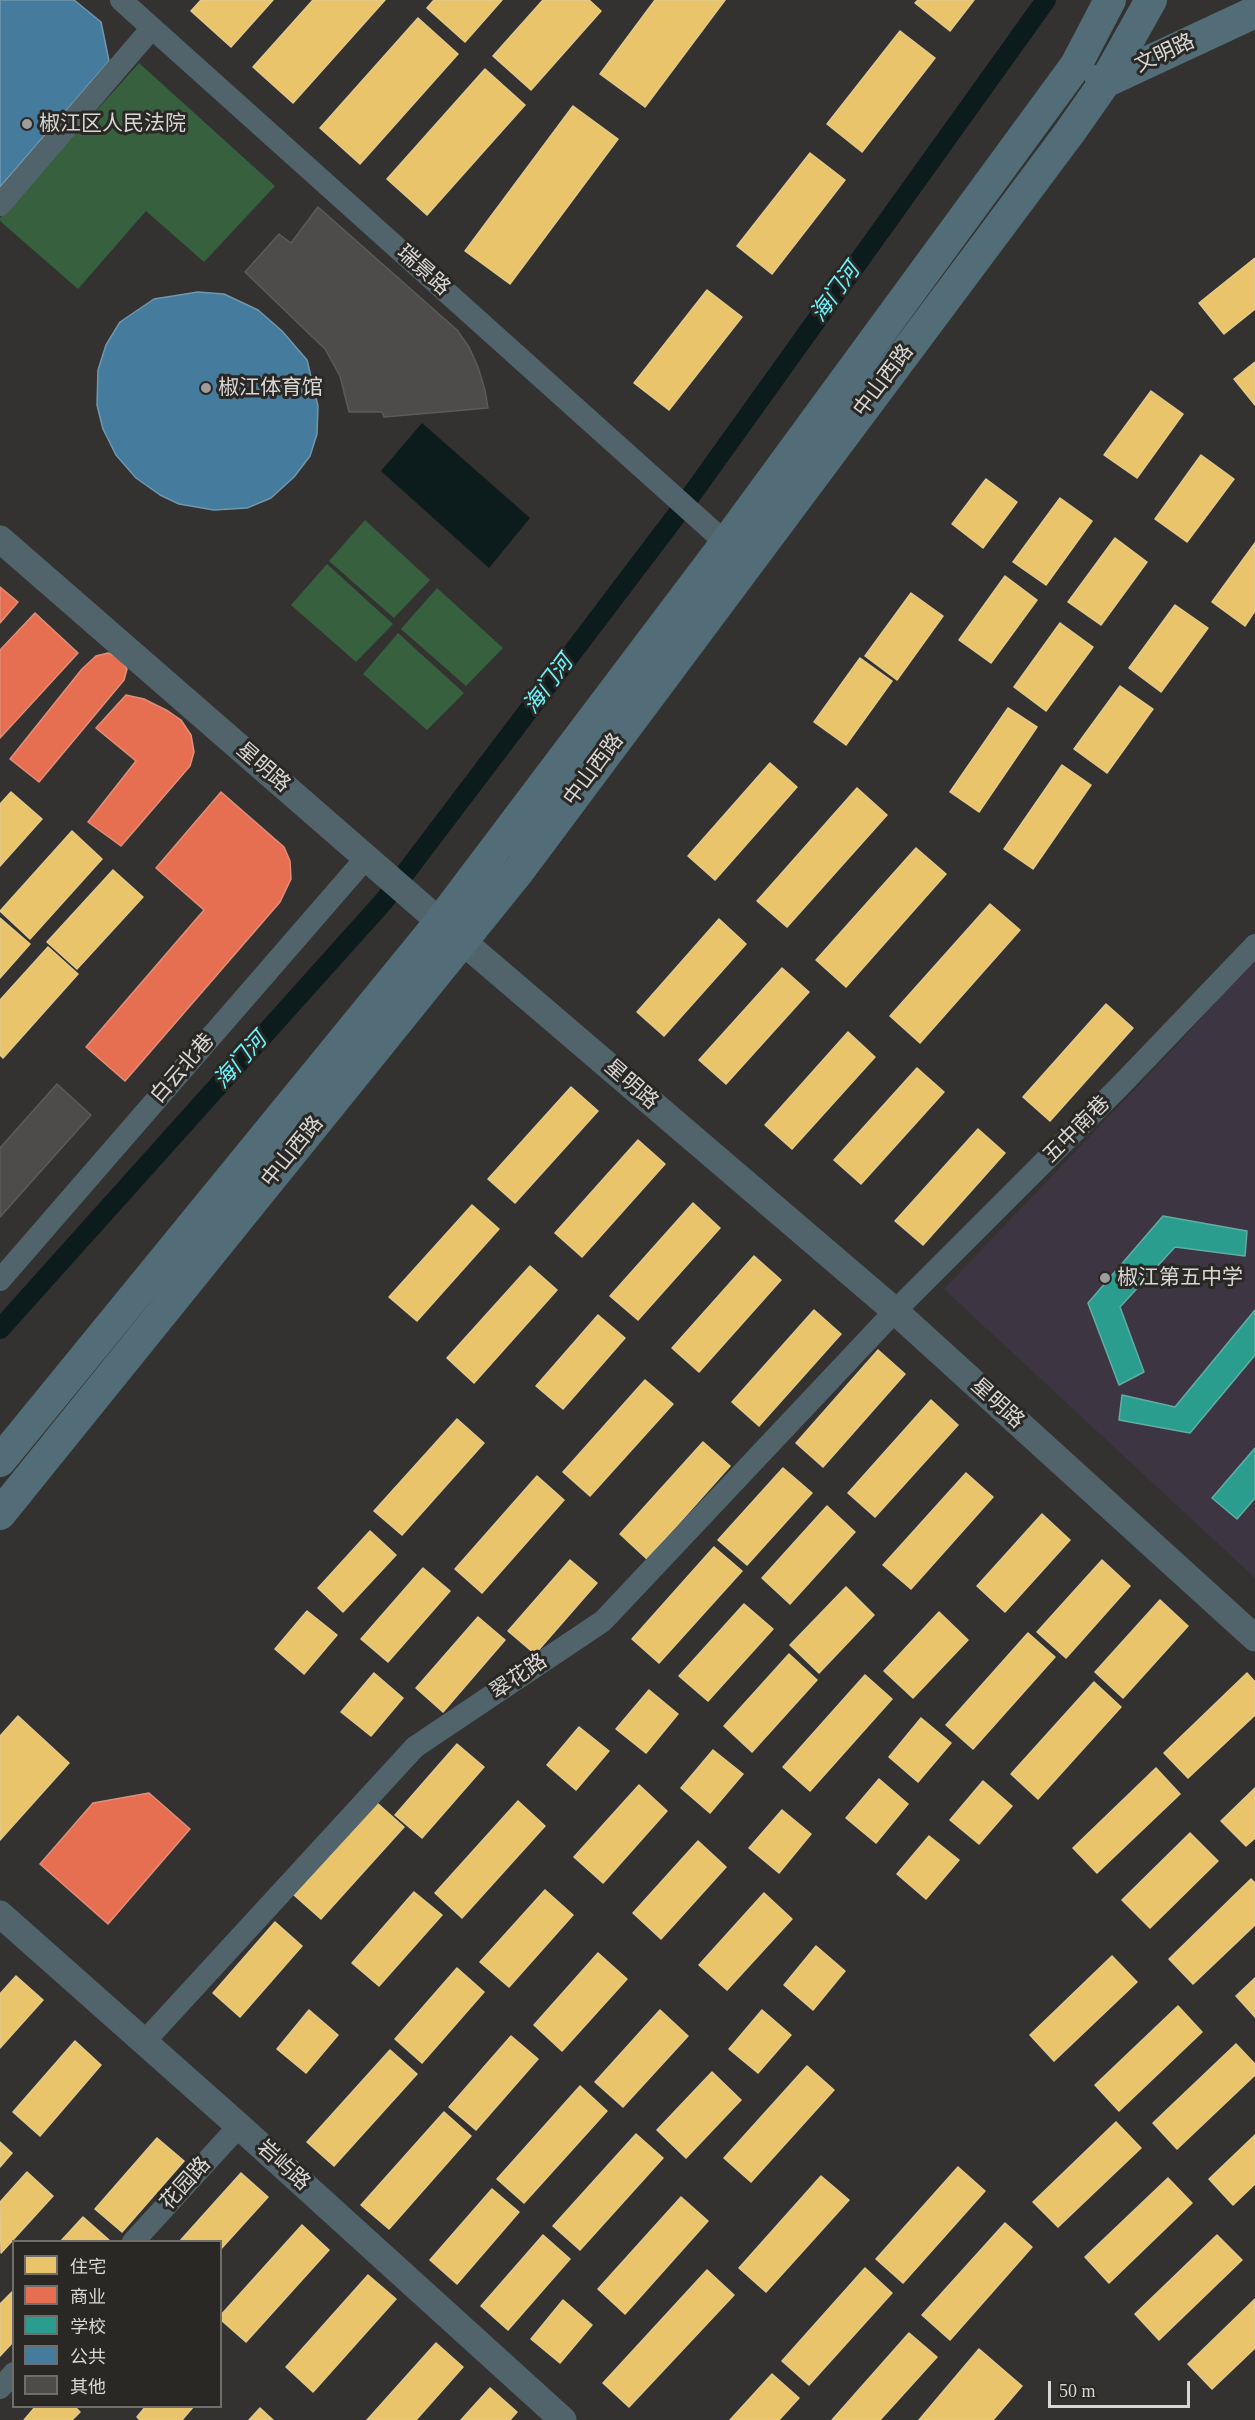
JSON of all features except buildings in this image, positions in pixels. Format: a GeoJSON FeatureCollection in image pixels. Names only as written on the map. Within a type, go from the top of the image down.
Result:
{"type":"FeatureCollection","features":[{"type":"Feature","properties":{"kind":"main road","name":"中山西路"},"geometry":{"type":"LineString","coordinates":[[0,1514],[444,925],[716,534],[1076,65],[1110,0]]}},
{"type":"Feature","properties":{"kind":"main road","name":"中山西路"},"geometry":{"type":"LineString","coordinates":[[0,1461],[444,925],[518,873],[1105,82],[1143,3]]}},
{"type":"Feature","properties":{"kind":"main road","name":"文明路"},"geometry":{"type":"LineString","coordinates":[[1105,82],[1255,12]]}},
{"type":"Feature","properties":{"kind":"main road"},"geometry":{"type":"LineString","coordinates":[[1076,65],[1105,82]]}},
{"type":"Feature","properties":{"kind":"street","name":"瑞景路"},"geometry":{"type":"LineString","coordinates":[[121,0],[716,534]]}},
{"type":"Feature","properties":{"kind":"street"},"geometry":{"type":"LineString","coordinates":[[0,205],[152,28]]}},
{"type":"Feature","properties":{"kind":"street","name":"星明路"},"geometry":{"type":"LineString","coordinates":[[0,539],[366,858],[895,1311],[1255,1638]]}},
{"type":"Feature","properties":{"kind":"street","name":"白云北巷"},"geometry":{"type":"LineString","coordinates":[[0,1280],[366,858]]}},
{"type":"Feature","properties":{"kind":"street","name":"五中南巷"},"geometry":{"type":"LineString","coordinates":[[895,1311],[1121,1085],[1255,945]]}},
{"type":"Feature","properties":{"kind":"street","name":"翠花路"},"geometry":{"type":"LineString","coordinates":[[144,2042],[415,1746],[603,1621],[895,1311]]}},
{"type":"Feature","properties":{"kind":"street","name":"岩屿路"},"geometry":{"type":"LineString","coordinates":[[0,1914],[239,2126],[563,2420]]}},
{"type":"Feature","properties":{"kind":"street","name":"花园路"},"geometry":{"type":"LineString","coordinates":[[134,2240],[239,2126]]}},
{"type":"Feature","properties":{"kind":"street"},"geometry":{"type":"LineString","coordinates":[[0,2388],[12,2375]]}},
{"type":"Feature","properties":{"kind":"shaded area"},"geometry":{"type":"Polygon","coordinates":[[[422,423],[530,518],[489,568],[381,471],[422,423]]]}},
{"type":"Feature","properties":{"kind":"shaded area","name":"椒江第五中学"},"geometry":{"type":"Polygon","coordinates":[[[1255,956],[1255,1578],[944,1289],[1181,1041],[1255,956]]]}},
{"type":"Feature","properties":{"kind":"green space"},"geometry":{"type":"Polygon","coordinates":[[[139,63],[275,186],[204,262],[146,211],[78,289],[0,221],[0,218],[139,63]]]}},
{"type":"Feature","properties":{"kind":"green space"},"geometry":{"type":"Polygon","coordinates":[[[365,520],[430,580],[394,618],[329,561],[365,520]]]}},
{"type":"Feature","properties":{"kind":"green space"},"geometry":{"type":"Polygon","coordinates":[[[327,564],[393,624],[356,662],[291,605],[327,564]]]}},
{"type":"Feature","properties":{"kind":"green space"},"geometry":{"type":"Polygon","coordinates":[[[437,588],[503,648],[466,686],[401,629],[437,588]]]}},
{"type":"Feature","properties":{"kind":"green space"},"geometry":{"type":"Polygon","coordinates":[[[398,633],[464,693],[427,730],[363,674],[398,633]]]}},
{"type":"Feature","properties":{"kind":"waterway","name":"海门河"},"geometry":{"type":"LineString","coordinates":[[0,1329],[384,901],[682,508],[1046,0]]}},
{"type":"Feature","properties":{"kind":"place","name":"椒江区人民法院"},"geometry":{"type":"Point","coordinates":[27,124]}},
{"type":"Feature","properties":{"kind":"place","name":"椒江体育馆"},"geometry":{"type":"Point","coordinates":[206,388]}},
{"type":"Feature","properties":{"kind":"place","name":"椒江第五中学"},"geometry":{"type":"Point","coordinates":[1105,1278]}}]}
